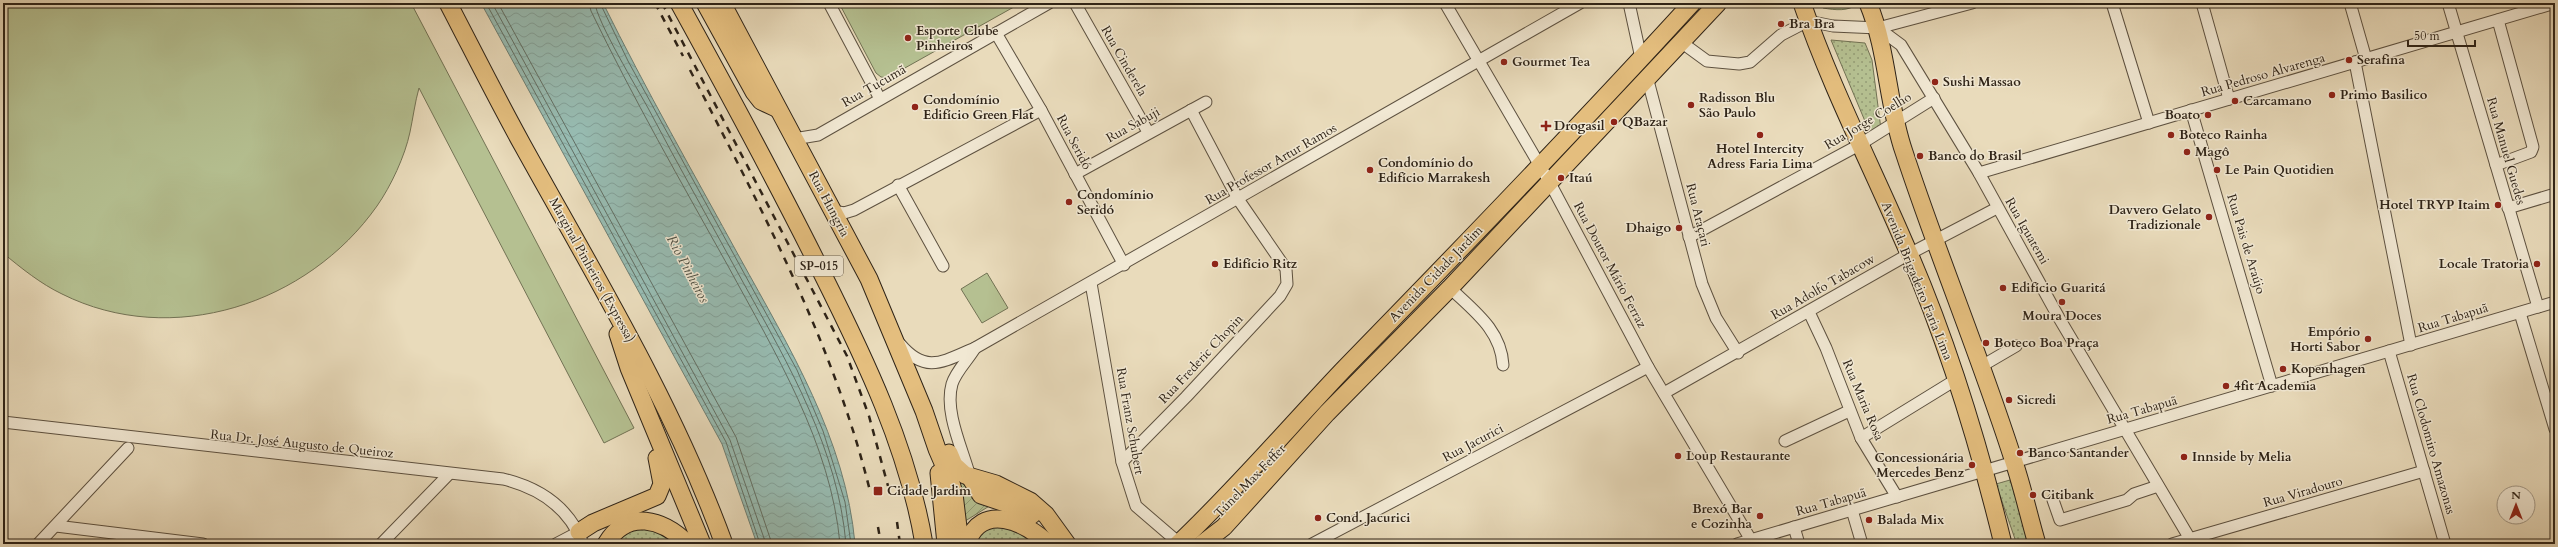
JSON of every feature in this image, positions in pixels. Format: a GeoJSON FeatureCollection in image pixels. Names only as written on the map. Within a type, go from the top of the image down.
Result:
{"type":"FeatureCollection","features":[{"type":"Feature","properties":{"kind":"highway","name":"Marginal Pinheiros (Expressa)"},"geometry":{"type":"LineString","coordinates":[[448,3],[523,145],[605,289],[664,407],[724,544]]}},
{"type":"Feature","properties":{"kind":"highway","name":"SP-015"},"geometry":{"type":"LineString","coordinates":[[679,3],[798,224],[875,384],[910,481],[924,544]]}},
{"type":"Feature","properties":{"kind":"highway"},"geometry":{"type":"LineString","coordinates":[[705,3],[754,92],[761,101],[776,108]]}},
{"type":"Feature","properties":{"kind":"highway","name":"Rua Hungria"},"geometry":{"type":"LineString","coordinates":[[722,3],[776,108],[869,279],[924,411]]}},
{"type":"Feature","properties":{"kind":"highway","name":"Avenida Cidade Jardim"},"geometry":{"type":"LineString","coordinates":[[1181,544],[1314,400],[1540,167],[1692,3]]}},
{"type":"Feature","properties":{"kind":"highway","name":"Avenida Cidade Jardim"},"geometry":{"type":"LineString","coordinates":[[1202,544],[1224,527],[1319,415],[1450,288],[1718,3]]}},
{"type":"Feature","properties":{"kind":"highway","name":"Avenida Brigadeiro Faria Lima"},"geometry":{"type":"LineString","coordinates":[[1802,3],[1859,145],[1909,254],[1957,379],[1986,471],[2004,542]]}},
{"type":"Feature","properties":{"kind":"highway","name":"Avenida Brigadeiro Faria Lima"},"geometry":{"type":"LineString","coordinates":[[1868,3],[1878,28],[1894,121],[1934,241],[2014,462],[2037,544]]}},
{"type":"Feature","properties":{"kind":"highway","name":"Túnel Max Feffer"},"geometry":{"type":"LineString","coordinates":[[1181,544],[1319,415],[1479,244]]}},
{"type":"Feature","properties":{"kind":"highway"},"geometry":{"type":"LineString","coordinates":[[605,289],[629,368],[702,544]]}},
{"type":"Feature","properties":{"kind":"highway"},"geometry":{"type":"LineString","coordinates":[[581,538],[593,523],[651,500],[660,491],[661,476],[644,406]]}},
{"type":"Feature","properties":{"kind":"highway"},"geometry":{"type":"LineString","coordinates":[[924,411],[937,449],[946,467],[954,494],[960,544]]}},
{"type":"Feature","properties":{"kind":"highway"},"geometry":{"type":"LineString","coordinates":[[924,411],[959,472],[970,477],[996,484],[1030,502],[1046,515],[1067,544]]}},
{"type":"Feature","properties":{"kind":"highway"},"geometry":{"type":"LineString","coordinates":[[937,449],[946,544]]}},
{"type":"Feature","properties":{"kind":"highway"},"geometry":{"type":"LineString","coordinates":[[970,477],[976,489],[987,498],[1026,510],[1038,520],[1053,544]]}},
{"type":"Feature","properties":{"kind":"highway"},"geometry":{"type":"LineString","coordinates":[[968,544],[973,532],[981,525],[997,519],[1007,519],[1030,528],[1048,544]]}},
{"type":"Feature","properties":{"kind":"highway"},"geometry":{"type":"LineString","coordinates":[[581,538],[628,523],[651,521],[663,525],[677,533],[688,544]]}},
{"type":"Feature","properties":{"kind":"highway"},"geometry":{"type":"LineString","coordinates":[[606,544],[614,533],[628,523]]}},
{"type":"Feature","properties":{"kind":"highway"},"geometry":{"type":"LineString","coordinates":[[1208,544],[1224,527]]}},
{"type":"Feature","properties":{"kind":"highway","name":"Avenida Cidade Jardim"},"geometry":{"type":"LineString","coordinates":[[1215,544],[1224,527]]}},
{"type":"Feature","properties":{"kind":"street"},"geometry":{"type":"LineString","coordinates":[[829,3],[880,99]]}},
{"type":"Feature","properties":{"kind":"street","name":"Rua Tucumã"},"geometry":{"type":"LineString","coordinates":[[794,139],[818,135],[1049,3]]}},
{"type":"Feature","properties":{"kind":"street","name":"Rua Cinderela"},"geometry":{"type":"LineString","coordinates":[[1075,3],[1148,132]]}},
{"type":"Feature","properties":{"kind":"street","name":"Rua Doutor Mário Ferraz"},"geometry":{"type":"LineString","coordinates":[[1445,3],[1550,183],[1648,367],[1751,540]]}},
{"type":"Feature","properties":{"kind":"street","name":"Rua Professor Artur Ramos"},"geometry":{"type":"LineString","coordinates":[[892,334],[909,354],[926,363],[939,363],[975,348],[1580,3]]}},
{"type":"Feature","properties":{"kind":"street"},"geometry":{"type":"LineString","coordinates":[[1629,3],[1641,58]]}},
{"type":"Feature","properties":{"kind":"street"},"geometry":{"type":"LineString","coordinates":[[1681,42],[1706,61],[1739,64],[1750,62],[1781,35],[1808,21],[1834,26],[1878,28],[1972,3]]}},
{"type":"Feature","properties":{"kind":"street"},"geometry":{"type":"LineString","coordinates":[[2112,3],[2149,123]]}},
{"type":"Feature","properties":{"kind":"street"},"geometry":{"type":"LineString","coordinates":[[2202,3],[2229,99]]}},
{"type":"Feature","properties":{"kind":"street"},"geometry":{"type":"LineString","coordinates":[[2350,3],[2411,345]]}},
{"type":"Feature","properties":{"kind":"street","name":"Rua Manuel Guedes"},"geometry":{"type":"LineString","coordinates":[[2448,3],[2538,307]]}},
{"type":"Feature","properties":{"kind":"street","name":"Rua Pedroso Alvarenga"},"geometry":{"type":"LineString","coordinates":[[1979,173],[2555,3]]}},
{"type":"Feature","properties":{"kind":"street"},"geometry":{"type":"LineString","coordinates":[[2496,165],[2526,155],[2531,152],[2533,147],[2498,20]]}},
{"type":"Feature","properties":{"kind":"street","name":"Rua Iguatemi"},"geometry":{"type":"LineString","coordinates":[[1878,28],[1901,45],[1934,98],[1979,173],[1997,208],[2124,430],[2192,542]]}},
{"type":"Feature","properties":{"kind":"street","name":"Rua Seridó"},"geometry":{"type":"LineString","coordinates":[[996,33],[1041,110],[1124,264]]}},
{"type":"Feature","properties":{"kind":"street","name":"Rua Araçari"},"geometry":{"type":"LineString","coordinates":[[1647,77],[1702,284],[1716,318],[1738,353]]}},
{"type":"Feature","properties":{"kind":"street","name":"Rua Jorge Coelho"},"geometry":{"type":"LineString","coordinates":[[1689,237],[1859,145],[1894,121],[1934,98]]}},
{"type":"Feature","properties":{"kind":"street","name":"Rua Sabuji"},"geometry":{"type":"LineString","coordinates":[[1075,174],[1148,132],[1206,102]]}},
{"type":"Feature","properties":{"kind":"street"},"geometry":{"type":"LineString","coordinates":[[833,211],[849,212],[1041,110]]}},
{"type":"Feature","properties":{"kind":"street"},"geometry":{"type":"LineString","coordinates":[[1190,110],[1238,199]]}},
{"type":"Feature","properties":{"kind":"street","name":"Rua Pais de Araújo"},"geometry":{"type":"LineString","coordinates":[[2191,110],[2272,386]]}},
{"type":"Feature","properties":{"kind":"street"},"geometry":{"type":"LineString","coordinates":[[805,159],[818,135]]}},
{"type":"Feature","properties":{"kind":"street"},"geometry":{"type":"LineString","coordinates":[[898,185],[943,266]]}},
{"type":"Feature","properties":{"kind":"street"},"geometry":{"type":"LineString","coordinates":[[2508,208],[2555,194]]}},
{"type":"Feature","properties":{"kind":"street","name":"Rua Frederic Chopin"},"geometry":{"type":"LineString","coordinates":[[1122,462],[1186,397],[1280,296],[1287,284],[1286,269],[1238,199]]}},
{"type":"Feature","properties":{"kind":"street","name":"Rua Adolfo Tabacow"},"geometry":{"type":"LineString","coordinates":[[1664,393],[1738,353],[1909,254],[1997,208]]}},
{"type":"Feature","properties":{"kind":"street","name":"Rua Franz Schubert"},"geometry":{"type":"LineString","coordinates":[[1091,283],[1122,462],[1136,506],[1181,544]]}},
{"type":"Feature","properties":{"kind":"street"},"geometry":{"type":"LineString","coordinates":[[1450,288],[1492,328],[1501,350],[1503,365]]}},
{"type":"Feature","properties":{"kind":"street","name":"Rua Tabapuã"},"geometry":{"type":"LineString","coordinates":[[1737,544],[2555,302]]}},
{"type":"Feature","properties":{"kind":"street","name":"Rua Maria Rosa"},"geometry":{"type":"LineString","coordinates":[[1809,312],[1826,348],[1849,411],[1861,438],[1897,497]]}},
{"type":"Feature","properties":{"kind":"street"},"geometry":{"type":"LineString","coordinates":[[2520,313],[2555,429]]}},
{"type":"Feature","properties":{"kind":"street"},"geometry":{"type":"LineString","coordinates":[[1980,367],[2016,346]]}},
{"type":"Feature","properties":{"kind":"street","name":"Rua Professor Artur Ramos"},"geometry":{"type":"LineString","coordinates":[[970,477],[955,423],[950,396],[953,383],[975,348]]}},
{"type":"Feature","properties":{"kind":"street","name":"Rua Clodomiro Amazonas"},"geometry":{"type":"LineString","coordinates":[[2389,351],[2445,544]]}},
{"type":"Feature","properties":{"kind":"street","name":"Rua Jacurici"},"geometry":{"type":"LineString","coordinates":[[1312,544],[1648,367]]}},
{"type":"Feature","properties":{"kind":"street"},"geometry":{"type":"LineString","coordinates":[[1861,438],[1957,379]]}},
{"type":"Feature","properties":{"kind":"street"},"geometry":{"type":"LineString","coordinates":[[1785,441],[1849,411]]}},
{"type":"Feature","properties":{"kind":"street","name":"Rua Dr. José Augusto de Queiroz"},"geometry":{"type":"LineString","coordinates":[[3,422],[503,479],[524,484],[552,501],[568,516],[581,538]]}},
{"type":"Feature","properties":{"kind":"street"},"geometry":{"type":"LineString","coordinates":[[38,544],[128,448]]}},
{"type":"Feature","properties":{"kind":"street","name":"Rua Viradouro"},"geometry":{"type":"LineString","coordinates":[[2172,544],[2192,542],[2424,471]]}},
{"type":"Feature","properties":{"kind":"street"},"geometry":{"type":"LineString","coordinates":[[381,544],[449,474]]}},
{"type":"Feature","properties":{"kind":"street"},"geometry":{"type":"LineString","coordinates":[[2053,500],[2060,520],[2127,500],[2134,494],[2158,486]]}},
{"type":"Feature","properties":{"kind":"street"},"geometry":{"type":"LineString","coordinates":[[1852,510],[1862,544]]}},
{"type":"Feature","properties":{"kind":"street"},"geometry":{"type":"LineString","coordinates":[[56,526],[203,544]]}},
{"type":"Feature","properties":{"kind":"street"},"geometry":{"type":"LineString","coordinates":[[1794,527],[1799,544]]}},
{"type":"Feature","properties":{"kind":"street"},"geometry":{"type":"LineString","coordinates":[[556,544],[581,538]]}},
{"type":"Feature","properties":{"kind":"green space"},"geometry":{"type":"Polygon","coordinates":[[[3,3],[411,3],[634,428],[604,443],[419,88],[405,151],[392,180],[377,206],[348,240],[314,269],[276,291],[235,307],[192,316],[148,317],[104,310],[62,294],[39,281],[3,253],[3,3]]]}},
{"type":"Feature","properties":{"kind":"green space","name":"Esporte Clube Pinheiros"},"geometry":{"type":"Polygon","coordinates":[[[839,3],[1021,3],[887,78],[881,77],[876,73],[839,3]]]}},
{"type":"Feature","properties":{"kind":"green space"},"geometry":{"type":"Polygon","coordinates":[[[1820,3],[1858,3],[1850,8],[1837,10],[1823,8],[1820,3]]]}},
{"type":"Feature","properties":{"kind":"green space"},"geometry":{"type":"Polygon","coordinates":[[[1831,40],[1865,43],[1872,60],[1882,137],[1873,137],[1867,126],[1831,40]]]}},
{"type":"Feature","properties":{"kind":"green space"},"geometry":{"type":"Polygon","coordinates":[[[987,273],[1008,308],[982,323],[961,289],[987,273]]]}},
{"type":"Feature","properties":{"kind":"green space"},"geometry":{"type":"Polygon","coordinates":[[[952,476],[991,505],[962,523],[952,476]]]}},
{"type":"Feature","properties":{"kind":"green space"},"geometry":{"type":"Polygon","coordinates":[[[2010,480],[2032,544],[2019,544],[2015,539],[1996,484],[2010,480]]]}},
{"type":"Feature","properties":{"kind":"green space"},"geometry":{"type":"Polygon","coordinates":[[[999,525],[1032,537],[1037,544],[974,544],[978,534],[999,525]]]}},
{"type":"Feature","properties":{"kind":"green space"},"geometry":{"type":"Polygon","coordinates":[[[630,528],[666,531],[678,544],[612,544],[630,528]]]}},
{"type":"Feature","properties":{"kind":"water","name":"Rio Pinheiros"},"geometry":{"type":"Polygon","coordinates":[[[481,3],[603,3],[653,100],[796,360],[828,431],[840,468],[849,506],[855,544],[757,544],[722,444],[481,3]]]}},
{"type":"Feature","properties":{"kind":"tunnel"},"geometry":{"type":"LineString","coordinates":[[1479,244],[1621,94]]}},
{"type":"Feature","properties":{"kind":"tunnel"},"geometry":{"type":"LineString","coordinates":[[1312,417],[1389,335]]}},
{"type":"Feature","properties":{"kind":"railway"},"geometry":{"type":"LineString","coordinates":[[655,3],[683,56]]}},
{"type":"Feature","properties":{"kind":"railway"},"geometry":{"type":"LineString","coordinates":[[662,3],[847,356],[869,416],[888,486]]}},
{"type":"Feature","properties":{"kind":"railway"},"geometry":{"type":"LineString","coordinates":[[690,70],[768,224],[815,328],[855,435],[870,491]]}},
{"type":"Feature","properties":{"kind":"railway"},"geometry":{"type":"LineString","coordinates":[[897,522],[900,544]]}},
{"type":"Feature","properties":{"kind":"railway"},"geometry":{"type":"LineString","coordinates":[[878,527],[881,544]]}},
{"type":"Feature","properties":{"kind":"place","name":"Bra Bra"},"geometry":{"type":"Point","coordinates":[1781,24]}},
{"type":"Feature","properties":{"kind":"place","name":"Esporte Clube Pinheiros"},"geometry":{"type":"Point","coordinates":[908,38]}},
{"type":"Feature","properties":{"kind":"place","name":"Serafina"},"geometry":{"type":"Point","coordinates":[2349,60]}},
{"type":"Feature","properties":{"kind":"place","name":"Gourmet Tea"},"geometry":{"type":"Point","coordinates":[1504,62]}},
{"type":"Feature","properties":{"kind":"place","name":"Sushi Massao"},"geometry":{"type":"Point","coordinates":[1935,82]}},
{"type":"Feature","properties":{"kind":"place","name":"Primo Basilico"},"geometry":{"type":"Point","coordinates":[2332,95]}},
{"type":"Feature","properties":{"kind":"place","name":"Carcamano"},"geometry":{"type":"Point","coordinates":[2235,101]}},
{"type":"Feature","properties":{"kind":"place","name":"Radisson Blu São Paulo"},"geometry":{"type":"Point","coordinates":[1691,105]}},
{"type":"Feature","properties":{"kind":"place","name":"Condomínio Edifício Green Flat"},"geometry":{"type":"Point","coordinates":[915,107]}},
{"type":"Feature","properties":{"kind":"place","name":"Boato"},"geometry":{"type":"Point","coordinates":[2208,115]}},
{"type":"Feature","properties":{"kind":"place","name":"QBazar"},"geometry":{"type":"Point","coordinates":[1614,122]}},
{"type":"Feature","properties":{"kind":"place","name":"Drogasil"},"geometry":{"type":"Point","coordinates":[1546,126]}},
{"type":"Feature","properties":{"kind":"place","name":"Hotel Intercity Adress Faria Lima"},"geometry":{"type":"Point","coordinates":[1760,135]}},
{"type":"Feature","properties":{"kind":"place","name":"Boteco Rainha"},"geometry":{"type":"Point","coordinates":[2171,135]}},
{"type":"Feature","properties":{"kind":"place","name":"Magô"},"geometry":{"type":"Point","coordinates":[2187,152]}},
{"type":"Feature","properties":{"kind":"place","name":"Banco do Brasil"},"geometry":{"type":"Point","coordinates":[1920,156]}},
{"type":"Feature","properties":{"kind":"place","name":"Condomínio do Edifício Marrakesh"},"geometry":{"type":"Point","coordinates":[1370,170]}},
{"type":"Feature","properties":{"kind":"place","name":"Le Pain Quotidien"},"geometry":{"type":"Point","coordinates":[2217,170]}},
{"type":"Feature","properties":{"kind":"place","name":"Itaú"},"geometry":{"type":"Point","coordinates":[1561,178]}},
{"type":"Feature","properties":{"kind":"place","name":"Condomínio Seridó"},"geometry":{"type":"Point","coordinates":[1069,202]}},
{"type":"Feature","properties":{"kind":"place","name":"Hotel TRYP Itaim"},"geometry":{"type":"Point","coordinates":[2498,205]}},
{"type":"Feature","properties":{"kind":"place","name":"Davvero Gelato Tradizionale"},"geometry":{"type":"Point","coordinates":[2209,217]}},
{"type":"Feature","properties":{"kind":"place","name":"Dhaigo"},"geometry":{"type":"Point","coordinates":[1679,228]}},
{"type":"Feature","properties":{"kind":"place","name":"Edifício Ritz"},"geometry":{"type":"Point","coordinates":[1215,264]}},
{"type":"Feature","properties":{"kind":"place","name":"Locale Tratoria"},"geometry":{"type":"Point","coordinates":[2537,264]}},
{"type":"Feature","properties":{"kind":"place","name":"Edifício Guaritá"},"geometry":{"type":"Point","coordinates":[2003,288]}},
{"type":"Feature","properties":{"kind":"place","name":"Moura Doces"},"geometry":{"type":"Point","coordinates":[2062,302]}},
{"type":"Feature","properties":{"kind":"place","name":"Empório Horti Sabor"},"geometry":{"type":"Point","coordinates":[2368,339]}},
{"type":"Feature","properties":{"kind":"place","name":"Boteco Boa Praça"},"geometry":{"type":"Point","coordinates":[1986,343]}},
{"type":"Feature","properties":{"kind":"place","name":"Kopenhagen"},"geometry":{"type":"Point","coordinates":[2283,369]}},
{"type":"Feature","properties":{"kind":"place","name":"4fit Academia"},"geometry":{"type":"Point","coordinates":[2226,386]}},
{"type":"Feature","properties":{"kind":"place","name":"Sicredi"},"geometry":{"type":"Point","coordinates":[2009,400]}},
{"type":"Feature","properties":{"kind":"place","name":"Banco Santander"},"geometry":{"type":"Point","coordinates":[2020,453]}},
{"type":"Feature","properties":{"kind":"place","name":"Loup Restaurante"},"geometry":{"type":"Point","coordinates":[1678,456]}},
{"type":"Feature","properties":{"kind":"place","name":"Innside by Melia"},"geometry":{"type":"Point","coordinates":[2184,457]}},
{"type":"Feature","properties":{"kind":"place","name":"Concessionária Mercedes Benz"},"geometry":{"type":"Point","coordinates":[1972,465]}},
{"type":"Feature","properties":{"kind":"place","name":"Cidade Jardim"},"geometry":{"type":"Point","coordinates":[878,491]}},
{"type":"Feature","properties":{"kind":"place","name":"Citibank"},"geometry":{"type":"Point","coordinates":[2033,495]}},
{"type":"Feature","properties":{"kind":"place","name":"Brexó Bar e Cozinha"},"geometry":{"type":"Point","coordinates":[1760,516]}},
{"type":"Feature","properties":{"kind":"place","name":"Cond. Jacurici"},"geometry":{"type":"Point","coordinates":[1318,518]}},
{"type":"Feature","properties":{"kind":"place","name":"Balada Mix"},"geometry":{"type":"Point","coordinates":[1869,520]}}]}
